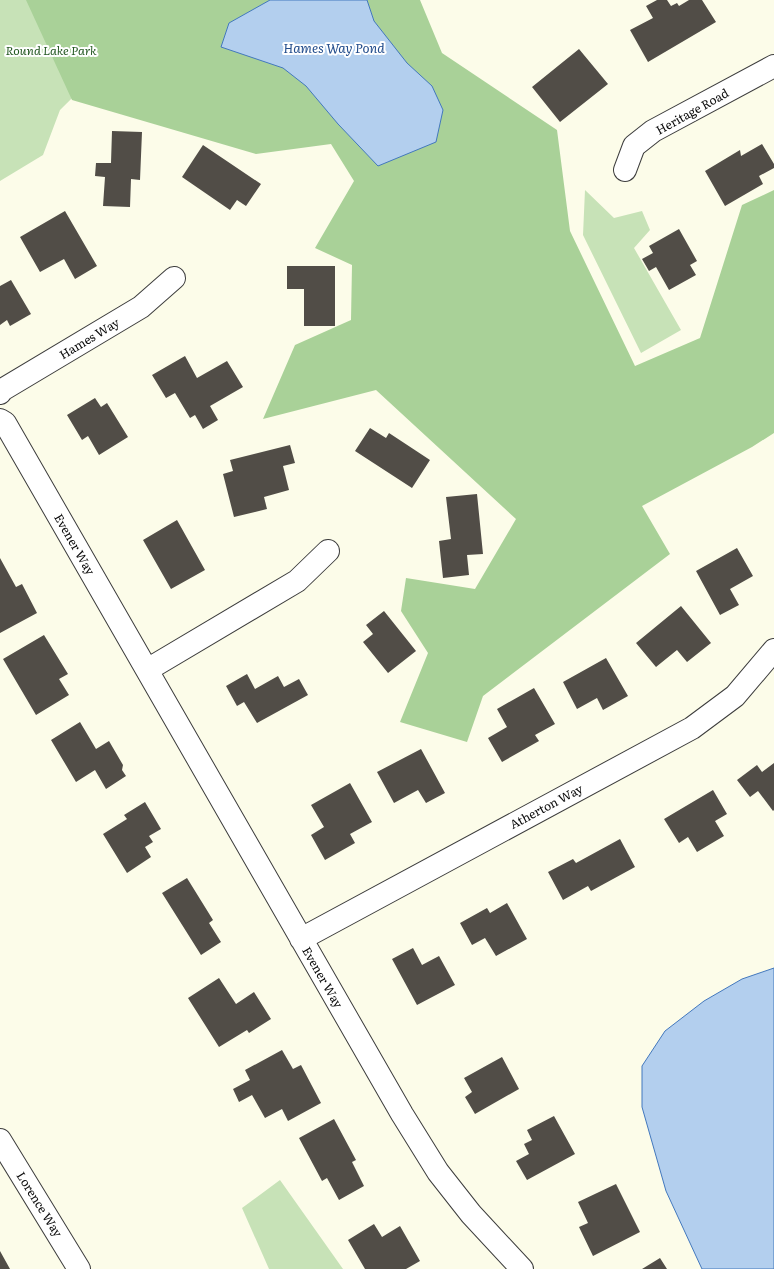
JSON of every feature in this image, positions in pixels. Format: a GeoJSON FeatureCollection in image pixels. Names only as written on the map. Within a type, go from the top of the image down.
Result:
{"type":"FeatureCollection","features":[{"type":"Feature","properties":{"kind":"street","name":"Heritage Road"},"geometry":{"type":"LineString","coordinates":[[625,170],[634,146],[653,131],[774,66]]}},
{"type":"Feature","properties":{"kind":"street","name":"Hames Way"},"geometry":{"type":"LineString","coordinates":[[0,393],[2,390],[141,308],[174,278]]}},
{"type":"Feature","properties":{"kind":"street","name":"Evener Way"},"geometry":{"type":"LineString","coordinates":[[0,420],[5,423],[402,1114],[438,1172],[472,1214],[522,1269]]}},
{"type":"Feature","properties":{"kind":"street"},"geometry":{"type":"LineString","coordinates":[[147,670],[297,581],[328,551]]}},
{"type":"Feature","properties":{"kind":"street","name":"Atherton Way"},"geometry":{"type":"LineString","coordinates":[[301,939],[692,728],[735,696],[774,650]]}},
{"type":"Feature","properties":{"kind":"street","name":"Lorence Way"},"geometry":{"type":"LineString","coordinates":[[0,1140],[79,1269]]}},
{"type":"Feature","properties":{"kind":"green space","name":"Round Lake Park"},"geometry":{"type":"Polygon","coordinates":[[[0,0],[171,0],[60,110],[43,155],[0,181],[0,0]]]}},
{"type":"Feature","properties":{"kind":"green space"},"geometry":{"type":"Polygon","coordinates":[[[26,0],[420,0],[442,53],[557,130],[570,231],[635,366],[700,338],[742,205],[774,190],[774,433],[752,447],[642,506],[670,554],[483,696],[467,742],[400,722],[428,653],[401,611],[406,578],[475,589],[516,519],[376,390],[263,419],[295,345],[351,320],[352,265],[315,248],[354,181],[331,144],[256,154],[72,100],[26,0]]]}},
{"type":"Feature","properties":{"kind":"green space"},"geometry":{"type":"Polygon","coordinates":[[[585,190],[614,218],[642,211],[650,230],[634,248],[681,330],[641,353],[583,235],[585,190]]]}},
{"type":"Feature","properties":{"kind":"green space"},"geometry":{"type":"Polygon","coordinates":[[[280,1180],[343,1269],[269,1269],[242,1208],[280,1180]]]}},
{"type":"Feature","properties":{"kind":"water","name":"Hames Way Pond"},"geometry":{"type":"Polygon","coordinates":[[[270,0],[367,0],[374,21],[407,63],[432,86],[443,110],[436,142],[378,166],[338,124],[306,86],[283,68],[221,47],[229,23],[270,0]]]}},
{"type":"Feature","properties":{"kind":"water"},"geometry":{"type":"Polygon","coordinates":[[[774,968],[774,1269],[702,1269],[666,1191],[642,1107],[642,1066],[665,1031],[704,1001],[742,979],[774,968]]]}},
{"type":"Feature","properties":{"kind":"building"},"geometry":{"type":"Polygon","coordinates":[[[657,0],[667,0],[671,6],[677,3],[679,6],[689,0],[702,0],[716,22],[648,62],[630,30],[653,18],[646,6],[657,0]]]}},
{"type":"Feature","properties":{"kind":"building"},"geometry":{"type":"Polygon","coordinates":[[[579,49],[608,84],[560,122],[532,87],[579,49]]]}},
{"type":"Feature","properties":{"kind":"building"},"geometry":{"type":"Polygon","coordinates":[[[112,131],[142,132],[140,180],[131,179],[130,207],[103,206],[105,177],[95,176],[96,163],[111,163],[112,131]]]}},
{"type":"Feature","properties":{"kind":"building"},"geometry":{"type":"Polygon","coordinates":[[[762,144],[774,164],[774,168],[759,176],[763,184],[725,206],[705,171],[740,150],[741,156],[762,144]]]}},
{"type":"Feature","properties":{"kind":"building"},"geometry":{"type":"Polygon","coordinates":[[[203,145],[261,184],[246,206],[237,200],[230,210],[182,177],[203,145]]]}},
{"type":"Feature","properties":{"kind":"building"},"geometry":{"type":"Polygon","coordinates":[[[65,211],[97,266],[75,279],[64,259],[40,272],[20,237],[65,211]]]}},
{"type":"Feature","properties":{"kind":"building"},"geometry":{"type":"Polygon","coordinates":[[[679,229],[697,261],[690,265],[696,275],[669,290],[656,267],[649,271],[642,259],[653,253],[649,246],[679,229]]]}},
{"type":"Feature","properties":{"kind":"building"},"geometry":{"type":"Polygon","coordinates":[[[287,266],[335,266],[335,326],[304,326],[304,289],[287,289],[287,266]]]}},
{"type":"Feature","properties":{"kind":"building"},"geometry":{"type":"Polygon","coordinates":[[[11,280],[31,314],[10,326],[7,320],[0,325],[0,286],[11,280]]]}},
{"type":"Feature","properties":{"kind":"building"},"geometry":{"type":"Polygon","coordinates":[[[185,356],[197,378],[227,361],[243,387],[210,406],[218,420],[203,429],[195,415],[190,418],[175,393],[166,398],[152,375],[185,356]]]}},
{"type":"Feature","properties":{"kind":"building"},"geometry":{"type":"Polygon","coordinates":[[[95,398],[101,407],[107,403],[128,437],[99,455],[88,436],[82,440],[67,415],[95,398]]]}},
{"type":"Feature","properties":{"kind":"building"},"geometry":{"type":"Polygon","coordinates":[[[370,428],[386,438],[389,433],[430,460],[412,488],[355,451],[370,428]]]}},
{"type":"Feature","properties":{"kind":"building"},"geometry":{"type":"Polygon","coordinates":[[[290,445],[295,463],[283,466],[289,490],[264,497],[267,509],[234,517],[223,474],[233,471],[230,460],[290,445]]]}},
{"type":"Feature","properties":{"kind":"building"},"geometry":{"type":"Polygon","coordinates":[[[477,494],[483,554],[467,555],[469,575],[443,578],[439,541],[451,539],[446,497],[477,494]]]}},
{"type":"Feature","properties":{"kind":"building"},"geometry":{"type":"Polygon","coordinates":[[[177,520],[205,570],[171,589],[143,540],[177,520]]]}},
{"type":"Feature","properties":{"kind":"building"},"geometry":{"type":"Polygon","coordinates":[[[737,548],[753,576],[730,589],[739,605],[720,615],[696,571],[737,548]]]}},
{"type":"Feature","properties":{"kind":"building"},"geometry":{"type":"Polygon","coordinates":[[[0,558],[16,587],[22,584],[37,613],[0,633],[0,558]]]}},
{"type":"Feature","properties":{"kind":"building"},"geometry":{"type":"Polygon","coordinates":[[[681,606],[711,643],[687,662],[677,650],[656,667],[636,643],[681,606]]]}},
{"type":"Feature","properties":{"kind":"building"},"geometry":{"type":"Polygon","coordinates":[[[384,611],[416,651],[388,673],[363,642],[373,634],[366,625],[384,611]]]}},
{"type":"Feature","properties":{"kind":"building"},"geometry":{"type":"Polygon","coordinates":[[[44,635],[68,674],[59,679],[69,695],[36,715],[3,659],[44,635]]]}},
{"type":"Feature","properties":{"kind":"building"},"geometry":{"type":"Polygon","coordinates":[[[606,658],[628,696],[603,710],[597,698],[577,709],[563,682],[606,658]]]}},
{"type":"Feature","properties":{"kind":"building"},"geometry":{"type":"Polygon","coordinates":[[[247,674],[255,689],[278,676],[284,687],[299,679],[308,695],[257,723],[244,702],[237,706],[226,686],[247,674]]]}},
{"type":"Feature","properties":{"kind":"building"},"geometry":{"type":"Polygon","coordinates":[[[534,688],[555,724],[535,735],[539,741],[502,762],[488,738],[507,727],[497,709],[534,688]]]}},
{"type":"Feature","properties":{"kind":"building"},"geometry":{"type":"Polygon","coordinates":[[[80,722],[96,749],[109,741],[123,765],[122,770],[126,776],[106,789],[95,770],[76,782],[51,740],[80,722]]]}},
{"type":"Feature","properties":{"kind":"building"},"geometry":{"type":"Polygon","coordinates":[[[421,749],[445,793],[426,803],[418,790],[394,803],[377,772],[421,749]]]}},
{"type":"Feature","properties":{"kind":"building"},"geometry":{"type":"Polygon","coordinates":[[[774,763],[773,811],[758,791],[750,797],[737,780],[757,765],[762,772],[774,763]]]}},
{"type":"Feature","properties":{"kind":"building"},"geometry":{"type":"Polygon","coordinates":[[[350,783],[372,822],[350,834],[355,843],[325,860],[311,835],[324,827],[311,805],[350,783]]]}},
{"type":"Feature","properties":{"kind":"building"},"geometry":{"type":"Polygon","coordinates":[[[713,790],[727,814],[715,821],[724,836],[697,852],[688,837],[679,843],[664,819],[713,790]]]}},
{"type":"Feature","properties":{"kind":"building"},"geometry":{"type":"Polygon","coordinates":[[[145,802],[161,829],[149,836],[153,842],[145,847],[151,857],[127,873],[103,834],[127,819],[124,815],[145,802]]]}},
{"type":"Feature","properties":{"kind":"building"},"geometry":{"type":"Polygon","coordinates":[[[620,839],[635,867],[591,891],[588,886],[563,900],[548,872],[573,859],[576,863],[620,839]]]}},
{"type":"Feature","properties":{"kind":"building"},"geometry":{"type":"Polygon","coordinates":[[[187,878],[213,920],[209,923],[221,942],[201,955],[162,893],[187,878]]]}},
{"type":"Feature","properties":{"kind":"building"},"geometry":{"type":"Polygon","coordinates":[[[507,903],[527,939],[496,956],[485,938],[472,945],[460,923],[487,908],[490,913],[507,903]]]}},
{"type":"Feature","properties":{"kind":"building"},"geometry":{"type":"Polygon","coordinates":[[[413,948],[422,965],[439,956],[455,985],[417,1005],[392,959],[413,948]]]}},
{"type":"Feature","properties":{"kind":"building"},"geometry":{"type":"Polygon","coordinates":[[[219,978],[236,1004],[254,992],[271,1019],[249,1033],[247,1030],[219,1047],[188,998],[219,978]]]}},
{"type":"Feature","properties":{"kind":"building"},"geometry":{"type":"Polygon","coordinates":[[[282,1050],[293,1069],[301,1065],[321,1103],[288,1121],[282,1109],[265,1118],[252,1095],[239,1102],[233,1089],[250,1080],[245,1070],[282,1050]]]}},
{"type":"Feature","properties":{"kind":"building"},"geometry":{"type":"Polygon","coordinates":[[[502,1057],[519,1089],[475,1114],[465,1097],[472,1092],[464,1078],[502,1057]]]}},
{"type":"Feature","properties":{"kind":"building"},"geometry":{"type":"Polygon","coordinates":[[[554,1116],[575,1154],[527,1180],[516,1161],[529,1154],[524,1144],[532,1140],[527,1130],[554,1116]]]}},
{"type":"Feature","properties":{"kind":"building"},"geometry":{"type":"Polygon","coordinates":[[[334,1119],[356,1160],[352,1162],[364,1186],[339,1200],[327,1178],[322,1181],[299,1138],[334,1119]]]}},
{"type":"Feature","properties":{"kind":"building"},"geometry":{"type":"Polygon","coordinates":[[[616,1184],[640,1232],[593,1256],[579,1227],[588,1223],[578,1202],[616,1184]]]}},
{"type":"Feature","properties":{"kind":"building"},"geometry":{"type":"Polygon","coordinates":[[[374,1224],[382,1237],[400,1226],[420,1261],[406,1269],[365,1269],[348,1240],[374,1224]]]}},
{"type":"Feature","properties":{"kind":"building"},"geometry":{"type":"Polygon","coordinates":[[[0,1251],[10,1269],[0,1269],[0,1251]]]}},
{"type":"Feature","properties":{"kind":"building"},"geometry":{"type":"Polygon","coordinates":[[[660,1258],[667,1269],[642,1269],[660,1258]]]}}]}
